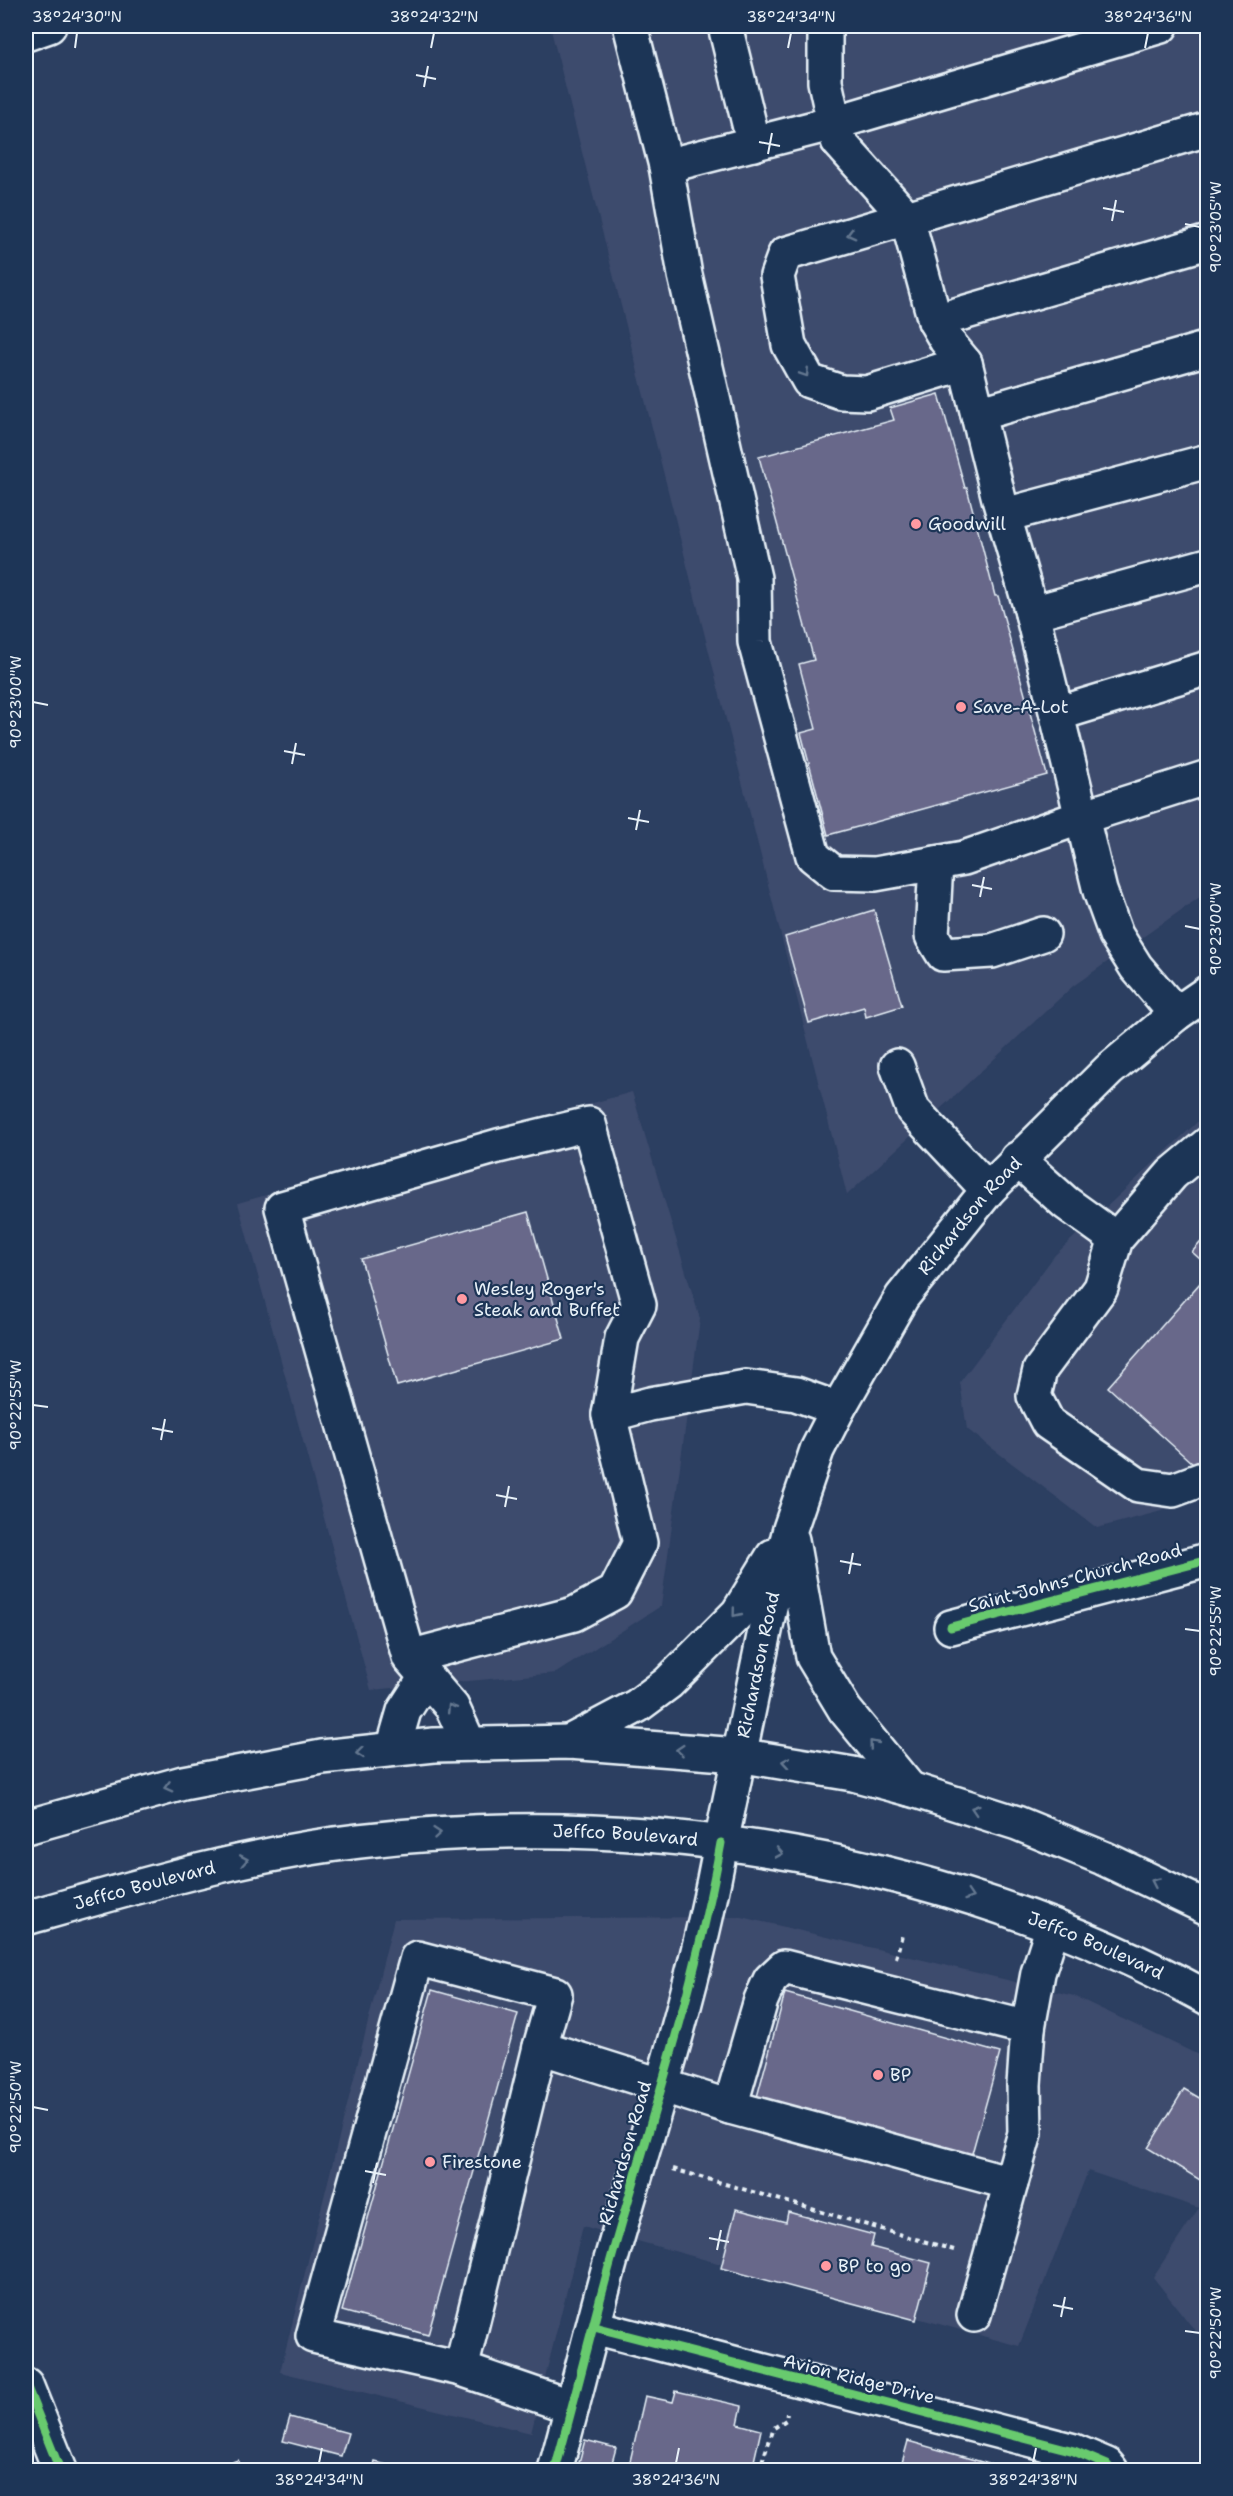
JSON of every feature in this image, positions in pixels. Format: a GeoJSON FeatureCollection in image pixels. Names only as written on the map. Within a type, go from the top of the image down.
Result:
{"type":"FeatureCollection","features":[{"type":"Feature","properties":{"kind":"main road"},"geometry":{"type":"LineString","coordinates":[[26,34],[49,26]]}},
{"type":"Feature","properties":{"kind":"main road"},"geometry":{"type":"LineString","coordinates":[[725,26],[754,144]]}},
{"type":"Feature","properties":{"kind":"main road"},"geometry":{"type":"LineString","coordinates":[[825,26],[825,82],[838,141],[907,218],[935,321],[946,340],[965,363],[1032,613],[1100,891],[1116,935],[1136,967],[1176,1014]]}},
{"type":"Feature","properties":{"kind":"main road"},"geometry":{"type":"LineString","coordinates":[[666,166],[834,123],[1161,26]]}},
{"type":"Feature","properties":{"kind":"main road"},"geometry":{"type":"LineString","coordinates":[[635,27],[666,166],[685,275],[754,578],[755,642],[813,856],[834,873],[875,874],[964,858],[1208,777]]}},
{"type":"Feature","properties":{"kind":"main road"},"geometry":{"type":"LineString","coordinates":[[965,363],[867,393],[841,392],[809,381],[789,345],[777,276],[785,254],[1208,129]]}},
{"type":"Feature","properties":{"kind":"main road"},"geometry":{"type":"LineString","coordinates":[[935,321],[1208,242]]}},
{"type":"Feature","properties":{"kind":"main road"},"geometry":{"type":"LineString","coordinates":[[978,414],[1208,348]]}},
{"type":"Feature","properties":{"kind":"main road"},"geometry":{"type":"LineString","coordinates":[[1005,515],[1208,461]]}},
{"type":"Feature","properties":{"kind":"main road"},"geometry":{"type":"LineString","coordinates":[[1032,613],[1208,565]]}},
{"type":"Feature","properties":{"kind":"main road"},"geometry":{"type":"LineString","coordinates":[[1057,714],[1208,668]]}},
{"type":"Feature","properties":{"kind":"main road"},"geometry":{"type":"LineString","coordinates":[[936,863],[932,936],[943,954],[992,951],[1043,934]]}},
{"type":"Feature","properties":{"kind":"main road","name":"Richardson Road"},"geometry":{"type":"LineString","coordinates":[[555,2470],[712,1896],[738,1755],[770,1607],[790,1529],[818,1450],[902,1297],[988,1190],[1108,1070],[1176,1014],[1208,992]]}},
{"type":"Feature","properties":{"kind":"main road"},"geometry":{"type":"LineString","coordinates":[[897,1066],[913,1110],[988,1190]]}},
{"type":"Feature","properties":{"kind":"main road"},"geometry":{"type":"LineString","coordinates":[[417,1667],[574,1614],[615,1592],[640,1543],[609,1414],[622,1338],[639,1305],[588,1124],[498,1146],[282,1208],[417,1667],[452,1707],[469,1744]]}},
{"type":"Feature","properties":{"kind":"main road"},"geometry":{"type":"LineString","coordinates":[[1208,1144],[1172,1174],[1116,1239],[1101,1288],[1040,1370],[1034,1396],[1048,1423],[1138,1485],[1173,1490],[1208,1477]]}},
{"type":"Feature","properties":{"kind":"main road"},"geometry":{"type":"LineString","coordinates":[[1017,1159],[1066,1203],[1116,1239]]}},
{"type":"Feature","properties":{"kind":"main road"},"geometry":{"type":"LineString","coordinates":[[609,1414],[650,1404],[746,1387],[796,1394],[838,1410]]}},
{"type":"Feature","properties":{"kind":"main road"},"geometry":{"type":"LineString","coordinates":[[568,1742],[637,1706],[668,1683],[738,1612],[790,1529]]}},
{"type":"Feature","properties":{"kind":"main road"},"geometry":{"type":"LineString","coordinates":[[790,1529],[813,1657],[845,1710],[910,1789]]}},
{"type":"Feature","properties":{"kind":"main road","name":"Saint Johns Church Road"},"geometry":{"type":"LineString","coordinates":[[951,1627],[1208,1560]]}},
{"type":"Feature","properties":{"kind":"main road"},"geometry":{"type":"LineString","coordinates":[[393,1749],[417,1667]]}},
{"type":"Feature","properties":{"kind":"main road"},"geometry":{"type":"LineString","coordinates":[[26,1827],[183,1783],[322,1757],[434,1744],[568,1742],[738,1755],[819,1767],[910,1789],[1017,1823],[1103,1858],[1208,1908]]}},
{"type":"Feature","properties":{"kind":"main road","name":"Jeffco Boulevard"},"geometry":{"type":"LineString","coordinates":[[26,1918],[236,1861],[357,1841],[461,1831],[548,1830],[620,1833],[721,1843],[882,1871],[967,1895],[1053,1926],[1161,1973],[1208,1998]]}},
{"type":"Feature","properties":{"kind":"main road"},"geometry":{"type":"LineString","coordinates":[[975,2315],[1025,2133],[1024,2085],[1028,2028],[1038,1973],[1053,1926]]}},
{"type":"Feature","properties":{"kind":"main road"},"geometry":{"type":"LineString","coordinates":[[461,2369],[555,1994],[417,1958],[313,2336],[461,2369],[572,2407]]}},
{"type":"Feature","properties":{"kind":"main road"},"geometry":{"type":"LineString","coordinates":[[730,2107],[761,2000],[770,1980],[784,1967],[1028,2028]]}},
{"type":"Feature","properties":{"kind":"main road"},"geometry":{"type":"LineString","coordinates":[[540,2047],[730,2107],[1011,2183]]}},
{"type":"Feature","properties":{"kind":"main road","name":"Avion Ridge Drive"},"geometry":{"type":"LineString","coordinates":[[594,2327],[1074,2451],[1107,2465],[1111,2470]]}},
{"type":"Feature","properties":{"kind":"main road"},"geometry":{"type":"LineString","coordinates":[[28,2398],[60,2470]]}},
{"type":"Feature","properties":{"kind":"path"},"geometry":{"type":"LineString","coordinates":[[894,1963],[902,1935]]}},
{"type":"Feature","properties":{"kind":"path"},"geometry":{"type":"LineString","coordinates":[[670,2169],[990,2260]]}},
{"type":"Feature","properties":{"kind":"path"},"geometry":{"type":"LineString","coordinates":[[759,2470],[774,2428],[786,2420],[788,2410]]}},
{"type":"Feature","properties":{"kind":"shaded area"},"geometry":{"type":"Polygon","coordinates":[[[550,26],[1207,26],[1207,892],[1073,986],[847,1195],[550,26]]]}},
{"type":"Feature","properties":{"kind":"shaded area"},"geometry":{"type":"Polygon","coordinates":[[[632,1092],[700,1319],[661,1606],[556,1673],[371,1690],[238,1203],[632,1092]]]}},
{"type":"Feature","properties":{"kind":"shaded area"},"geometry":{"type":"Polygon","coordinates":[[[1207,1113],[1207,1499],[1097,1528],[967,1429],[960,1382],[1055,1255],[1207,1113]]]}},
{"type":"Feature","properties":{"kind":"shaded area"},"geometry":{"type":"Polygon","coordinates":[[[742,1917],[1074,1996],[1207,2059],[1207,2346],[1153,2277],[1199,2208],[1088,2171],[1019,2346],[583,2226],[531,2433],[280,2372],[394,1919],[742,1917]]]}},
{"type":"Feature","properties":{"kind":"building"},"geometry":{"type":"Polygon","coordinates":[[[939,394],[1047,775],[828,835],[801,733],[816,729],[799,664],[814,660],[759,457],[894,420],[890,408],[939,394]]]}},
{"type":"Feature","properties":{"kind":"building"},"geometry":{"type":"Polygon","coordinates":[[[874,910],[902,1006],[866,1017],[864,1007],[809,1023],[785,937],[874,910]]]}},
{"type":"Feature","properties":{"kind":"building","name":"Wesley Roger's Steak and Buffet"},"geometry":{"type":"Polygon","coordinates":[[[528,1212],[564,1339],[397,1386],[361,1259],[528,1212]]]}},
{"type":"Feature","properties":{"kind":"building"},"geometry":{"type":"Polygon","coordinates":[[[1208,1234],[1208,1266],[1192,1252],[1208,1234]]]}},
{"type":"Feature","properties":{"kind":"building"},"geometry":{"type":"Polygon","coordinates":[[[1208,1274],[1208,1459],[1193,1464],[1108,1387],[1208,1274]]]}},
{"type":"Feature","properties":{"kind":"building","name":"Firestone"},"geometry":{"type":"Polygon","coordinates":[[[432,1990],[518,2014],[428,2335],[342,2311],[432,1990]]]}},
{"type":"Feature","properties":{"kind":"building","name":"BP"},"geometry":{"type":"Polygon","coordinates":[[[785,1993],[1000,2053],[971,2157],[757,2097],[785,1993]]]}},
{"type":"Feature","properties":{"kind":"building"},"geometry":{"type":"Polygon","coordinates":[[[1184,2089],[1208,2103],[1208,2185],[1148,2148],[1184,2089]]]}},
{"type":"Feature","properties":{"kind":"building","name":"BP to go"},"geometry":{"type":"Polygon","coordinates":[[[736,2209],[786,2222],[788,2212],[874,2235],[871,2247],[931,2263],[916,2320],[721,2268],[736,2209]]]}},
{"type":"Feature","properties":{"kind":"building"},"geometry":{"type":"Polygon","coordinates":[[[676,2391],[742,2406],[738,2424],[761,2430],[752,2470],[628,2470],[645,2396],[673,2402],[676,2391]]]}},
{"type":"Feature","properties":{"kind":"building"},"geometry":{"type":"Polygon","coordinates":[[[290,2417],[348,2433],[341,2456],[283,2441],[290,2417]]]}},
{"type":"Feature","properties":{"kind":"building"},"geometry":{"type":"Polygon","coordinates":[[[585,2440],[616,2448],[610,2470],[577,2470],[585,2440]]]}},
{"type":"Feature","properties":{"kind":"building"},"geometry":{"type":"Polygon","coordinates":[[[908,2441],[1010,2470],[900,2470],[908,2441]]]}},
{"type":"Feature","properties":{"kind":"building"},"geometry":{"type":"Polygon","coordinates":[[[238,2460],[242,2470],[210,2470],[238,2460]]]}},
{"type":"Feature","properties":{"kind":"building"},"geometry":{"type":"Polygon","coordinates":[[[375,2462],[408,2470],[373,2470],[375,2462]]]}},
{"type":"Feature","properties":{"kind":"cycle path"},"geometry":{"type":"LineString","coordinates":[[951,1627],[1208,1560]]}},
{"type":"Feature","properties":{"kind":"cycle path"},"geometry":{"type":"LineString","coordinates":[[555,2470],[608,2271],[687,1994],[721,1843]]}},
{"type":"Feature","properties":{"kind":"cycle path"},"geometry":{"type":"LineString","coordinates":[[594,2327],[1074,2451],[1107,2465],[1111,2470]]}},
{"type":"Feature","properties":{"kind":"cycle path"},"geometry":{"type":"LineString","coordinates":[[26,2385],[60,2470]]}},
{"type":"Feature","properties":{"kind":"place","name":"Goodwill"},"geometry":{"type":"Point","coordinates":[916,524]}},
{"type":"Feature","properties":{"kind":"place","name":"Save-A-Lot"},"geometry":{"type":"Point","coordinates":[961,707]}},
{"type":"Feature","properties":{"kind":"place","name":"Wesley Roger's Steak and Buffet"},"geometry":{"type":"Point","coordinates":[462,1299]}},
{"type":"Feature","properties":{"kind":"place","name":"BP"},"geometry":{"type":"Point","coordinates":[878,2075]}},
{"type":"Feature","properties":{"kind":"place","name":"Firestone"},"geometry":{"type":"Point","coordinates":[430,2162]}},
{"type":"Feature","properties":{"kind":"place","name":"BP to go"},"geometry":{"type":"Point","coordinates":[826,2266]}}]}
